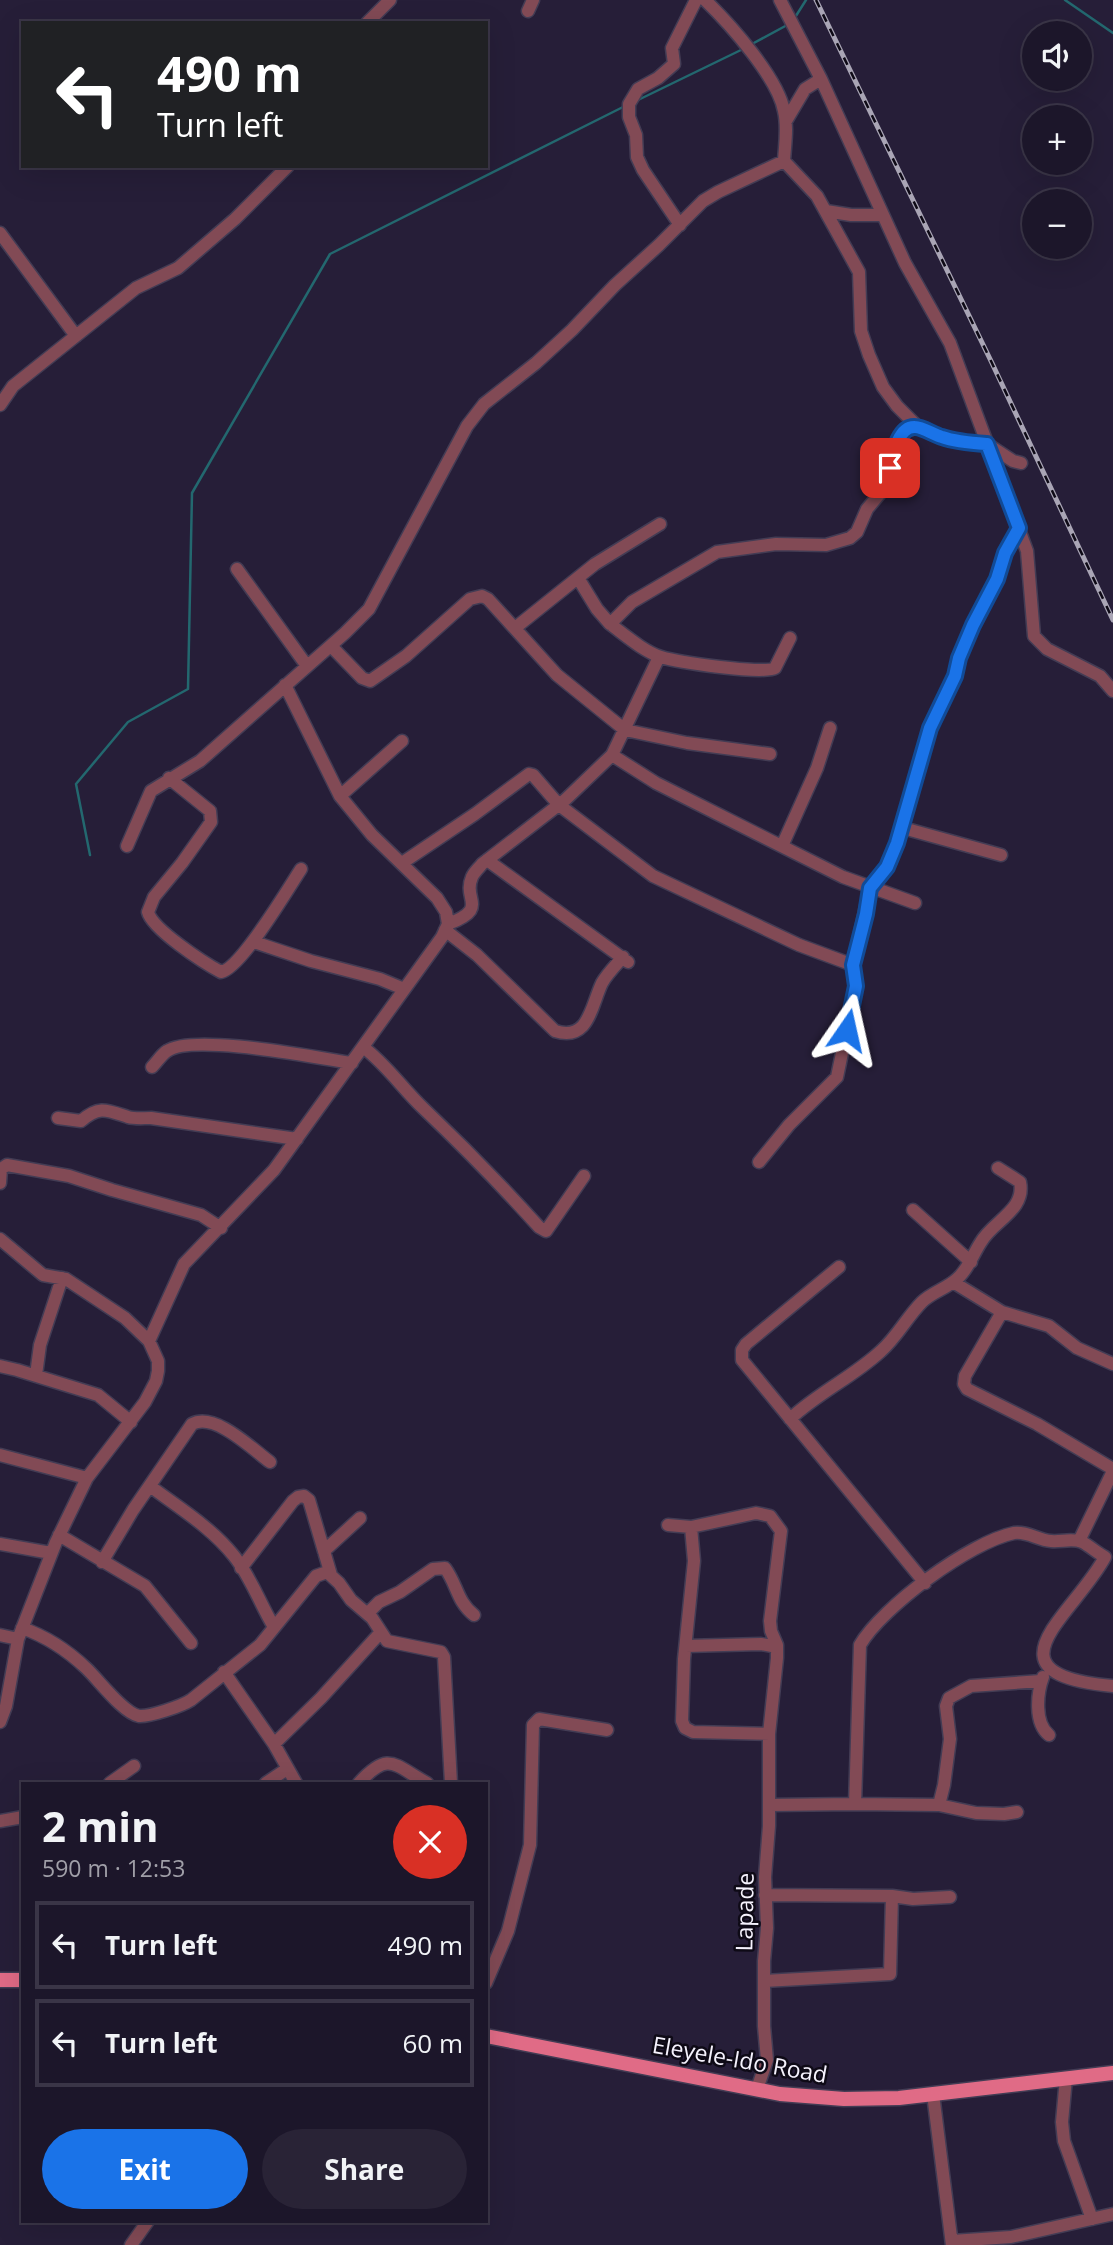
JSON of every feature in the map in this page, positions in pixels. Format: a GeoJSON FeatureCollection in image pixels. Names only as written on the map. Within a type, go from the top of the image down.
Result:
{"type":"FeatureCollection","features":[{"type":"Feature","properties":{"kind":"main road"},"geometry":{"type":"LineString","coordinates":[[0,1980],[21,1980]]}},
{"type":"Feature","properties":{"kind":"main road","name":"Eleyele-Ido Road"},"geometry":{"type":"LineString","coordinates":[[488,2036],[780,2094],[844,2099],[899,2098],[1113,2073]]}},
{"type":"Feature","properties":{"kind":"street"},"geometry":{"type":"LineString","coordinates":[[369,21],[390,0]]}},
{"type":"Feature","properties":{"kind":"street"},"geometry":{"type":"LineString","coordinates":[[680,225],[637,157],[636,135],[629,117],[629,104],[638,89],[658,78],[674,64],[672,48],[696,0]]}},
{"type":"Feature","properties":{"kind":"street"},"geometry":{"type":"LineString","coordinates":[[705,0],[744,40],[780,96],[786,121],[784,160],[817,196],[859,272],[861,331],[883,387],[918,427],[945,439],[987,444],[1013,461],[1021,463]]}},
{"type":"Feature","properties":{"kind":"street"},"geometry":{"type":"LineString","coordinates":[[779,0],[821,79],[905,263],[950,344],[1027,551],[1034,636],[1047,649],[1100,676],[1113,691]]}},
{"type":"Feature","properties":{"kind":"street"},"geometry":{"type":"LineString","coordinates":[[786,121],[805,89],[821,79]]}},
{"type":"Feature","properties":{"kind":"street"},"geometry":{"type":"LineString","coordinates":[[127,846],[151,790],[201,761],[369,609],[418,513],[474,415],[484,404],[572,330],[703,201],[718,191],[784,160]]}},
{"type":"Feature","properties":{"kind":"street"},"geometry":{"type":"LineString","coordinates":[[0,405],[13,386],[136,288],[178,268],[236,219],[286,168]]}},
{"type":"Feature","properties":{"kind":"street"},"geometry":{"type":"LineString","coordinates":[[826,211],[851,215],[883,215]]}},
{"type":"Feature","properties":{"kind":"street"},"geometry":{"type":"LineString","coordinates":[[0,233],[76,336]]}},
{"type":"Feature","properties":{"kind":"street"},"geometry":{"type":"LineString","coordinates":[[610,624],[632,602],[717,552],[776,544],[826,545],[850,538],[857,532],[867,509],[882,491],[900,438],[905,431],[918,427]]}},
{"type":"Feature","properties":{"kind":"street"},"geometry":{"type":"LineString","coordinates":[[515,628],[578,578],[660,524]]}},
{"type":"Feature","properties":{"kind":"street"},"geometry":{"type":"LineString","coordinates":[[759,1162],[789,1125],[837,1077],[856,986],[853,965],[870,888],[887,867],[902,828],[930,728],[955,676],[959,658],[973,625],[997,579],[1005,553],[1019,528]]}},
{"type":"Feature","properties":{"kind":"street"},"geometry":{"type":"LineString","coordinates":[[237,569],[307,666]]}},
{"type":"Feature","properties":{"kind":"street"},"geometry":{"type":"LineString","coordinates":[[578,578],[597,609],[610,624],[659,657],[715,668],[772,671],[790,638]]}},
{"type":"Feature","properties":{"kind":"street"},"geometry":{"type":"LineString","coordinates":[[331,646],[362,678],[370,681],[407,656],[475,596],[488,599],[558,675],[625,730],[687,743],[770,754]]}},
{"type":"Feature","properties":{"kind":"street"},"geometry":{"type":"LineString","coordinates":[[149,1341],[181,1269],[262,1184],[352,1063],[447,927],[470,911],[473,902],[471,877],[487,859],[559,805],[612,755],[659,657]]}},
{"type":"Feature","properties":{"kind":"street"},"geometry":{"type":"LineString","coordinates":[[285,685],[340,796],[372,835],[437,898],[446,912],[447,927],[555,1031],[566,1035],[581,1029],[594,1007],[604,979],[626,960],[585,933],[487,859]]}},
{"type":"Feature","properties":{"kind":"street"},"geometry":{"type":"LineString","coordinates":[[782,846],[817,768],[830,728]]}},
{"type":"Feature","properties":{"kind":"street"},"geometry":{"type":"LineString","coordinates":[[340,796],[402,741]]}},
{"type":"Feature","properties":{"kind":"street"},"geometry":{"type":"LineString","coordinates":[[612,755],[656,783],[782,846],[870,888],[915,903]]}},
{"type":"Feature","properties":{"kind":"street"},"geometry":{"type":"LineString","coordinates":[[402,863],[475,814],[525,775],[533,775],[559,805],[621,854],[666,883],[799,945],[853,965]]}},
{"type":"Feature","properties":{"kind":"street"},"geometry":{"type":"LineString","coordinates":[[169,778],[210,811],[211,822],[154,897],[148,912],[149,918],[199,961],[221,972],[229,970],[254,942],[301,869]]}},
{"type":"Feature","properties":{"kind":"street"},"geometry":{"type":"LineString","coordinates":[[902,828],[1001,855]]}},
{"type":"Feature","properties":{"kind":"street"},"geometry":{"type":"LineString","coordinates":[[254,942],[311,961],[380,979],[404,989]]}},
{"type":"Feature","properties":{"kind":"street"},"geometry":{"type":"LineString","coordinates":[[152,1067],[167,1051],[179,1046],[198,1045],[269,1049],[352,1063]]}},
{"type":"Feature","properties":{"kind":"street"},"geometry":{"type":"LineString","coordinates":[[363,1047],[376,1056],[539,1227],[546,1231],[584,1176]]}},
{"type":"Feature","properties":{"kind":"street"},"geometry":{"type":"LineString","coordinates":[[58,1118],[80,1121],[90,1113],[107,1109],[131,1118],[151,1118],[297,1139]]}},
{"type":"Feature","properties":{"kind":"street"},"geometry":{"type":"LineString","coordinates":[[0,1183],[2,1167],[7,1165],[60,1173],[201,1215],[221,1227]]}},
{"type":"Feature","properties":{"kind":"street"},"geometry":{"type":"LineString","coordinates":[[790,1419],[811,1399],[846,1378],[882,1351],[923,1300],[953,1282],[971,1262],[982,1239],[1009,1214],[1022,1191],[1020,1182],[998,1168]]}},
{"type":"Feature","properties":{"kind":"street"},"geometry":{"type":"LineString","coordinates":[[913,1210],[971,1262]]}},
{"type":"Feature","properties":{"kind":"street"},"geometry":{"type":"LineString","coordinates":[[0,1240],[43,1275],[62,1278],[75,1284],[125,1318],[149,1341],[158,1361],[156,1381],[131,1422],[87,1478],[51,1553],[20,1633],[6,1706],[0,1722]]}},
{"type":"Feature","properties":{"kind":"street"},"geometry":{"type":"LineString","coordinates":[[839,1267],[742,1350],[743,1360],[925,1583]]}},
{"type":"Feature","properties":{"kind":"street"},"geometry":{"type":"LineString","coordinates":[[36,1375],[40,1345],[62,1278]]}},
{"type":"Feature","properties":{"kind":"street"},"geometry":{"type":"LineString","coordinates":[[953,1282],[1002,1312],[1049,1326],[1077,1348],[1113,1364]]}},
{"type":"Feature","properties":{"kind":"street"},"geometry":{"type":"LineString","coordinates":[[1002,1312],[965,1376],[964,1384],[967,1389],[1037,1424],[1113,1470],[1079,1541]]}},
{"type":"Feature","properties":{"kind":"street"},"geometry":{"type":"LineString","coordinates":[[0,1366],[98,1395],[131,1422]]}},
{"type":"Feature","properties":{"kind":"street"},"geometry":{"type":"LineString","coordinates":[[102,1562],[183,1435],[199,1421],[212,1421],[270,1462]]}},
{"type":"Feature","properties":{"kind":"street"},"geometry":{"type":"LineString","coordinates":[[0,1455],[87,1478]]}},
{"type":"Feature","properties":{"kind":"street"},"geometry":{"type":"LineString","coordinates":[[150,1486],[210,1530],[242,1568],[274,1627]]}},
{"type":"Feature","properties":{"kind":"street"},"geometry":{"type":"LineString","coordinates":[[242,1568],[293,1501],[300,1496],[306,1496],[331,1575],[351,1600],[368,1613],[390,1643],[436,1649],[444,1657],[451,1782]]}},
{"type":"Feature","properties":{"kind":"street","name":"Lapade"},"geometry":{"type":"LineString","coordinates":[[691,1527],[756,1513],[770,1516],[778,1524],[780,1531],[771,1621],[771,1631],[777,1647],[769,1734],[765,1895],[767,2060],[757,2089]]}},
{"type":"Feature","properties":{"kind":"street"},"geometry":{"type":"LineString","coordinates":[[324,1551],[360,1518]]}},
{"type":"Feature","properties":{"kind":"street"},"geometry":{"type":"LineString","coordinates":[[668,1525],[691,1527],[694,1561],[686,1646],[682,1721],[685,1728],[693,1732],[769,1734]]}},
{"type":"Feature","properties":{"kind":"street"},"geometry":{"type":"LineString","coordinates":[[855,1804],[860,1645],[866,1635],[902,1599],[975,1547],[1021,1533],[1048,1541],[1079,1541],[1109,1560],[1045,1640],[1042,1656],[1048,1667],[1084,1682],[1113,1686]]}},
{"type":"Feature","properties":{"kind":"street"},"geometry":{"type":"LineString","coordinates":[[59,1535],[145,1586],[191,1643]]}},
{"type":"Feature","properties":{"kind":"street"},"geometry":{"type":"LineString","coordinates":[[0,1544],[51,1553]]}},
{"type":"Feature","properties":{"kind":"street"},"geometry":{"type":"LineString","coordinates":[[368,1613],[379,1602],[400,1592],[433,1569],[445,1568],[453,1579],[463,1606],[474,1615]]}},
{"type":"Feature","properties":{"kind":"street"},"geometry":{"type":"LineString","coordinates":[[0,1636],[39,1634],[86,1668],[138,1716],[181,1706],[260,1645],[316,1576],[322,1573],[331,1575]]}},
{"type":"Feature","properties":{"kind":"street"},"geometry":{"type":"LineString","coordinates":[[274,1744],[321,1698],[381,1632]]}},
{"type":"Feature","properties":{"kind":"street"},"geometry":{"type":"LineString","coordinates":[[686,1646],[761,1644],[777,1647]]}},
{"type":"Feature","properties":{"kind":"street"},"geometry":{"type":"LineString","coordinates":[[1048,1667],[1038,1696],[1040,1723],[1049,1735]]}},
{"type":"Feature","properties":{"kind":"street"},"geometry":{"type":"LineString","coordinates":[[224,1672],[274,1744],[295,1782]]}},
{"type":"Feature","properties":{"kind":"street"},"geometry":{"type":"LineString","coordinates":[[939,1805],[950,1740],[946,1706],[949,1698],[971,1686],[1041,1681]]}},
{"type":"Feature","properties":{"kind":"street"},"geometry":{"type":"LineString","coordinates":[[488,1977],[504,1942],[527,1861],[530,1844],[533,1725],[539,1719],[607,1730]]}},
{"type":"Feature","properties":{"kind":"street"},"geometry":{"type":"LineString","coordinates":[[360,1782],[377,1765],[383,1763],[393,1765],[425,1782]]}},
{"type":"Feature","properties":{"kind":"street"},"geometry":{"type":"LineString","coordinates":[[111,1782],[134,1766]]}},
{"type":"Feature","properties":{"kind":"street"},"geometry":{"type":"LineString","coordinates":[[268,1782],[287,1769]]}},
{"type":"Feature","properties":{"kind":"street"},"geometry":{"type":"LineString","coordinates":[[769,1805],[939,1805],[976,1813],[1017,1812]]}},
{"type":"Feature","properties":{"kind":"street"},"geometry":{"type":"LineString","coordinates":[[0,1821],[21,1817]]}},
{"type":"Feature","properties":{"kind":"street"},"geometry":{"type":"LineString","coordinates":[[765,1895],[892,1896],[913,1899],[950,1897]]}},
{"type":"Feature","properties":{"kind":"street"},"geometry":{"type":"LineString","coordinates":[[764,1981],[890,1975],[892,1896]]}},
{"type":"Feature","properties":{"kind":"street"},"geometry":{"type":"LineString","coordinates":[[1066,2078],[1062,2122],[1064,2141],[1092,2219]]}},
{"type":"Feature","properties":{"kind":"street"},"geometry":{"type":"LineString","coordinates":[[933,2094],[952,2243],[1011,2237],[1113,2214]]}},
{"type":"Feature","properties":{"kind":"street"},"geometry":{"type":"LineString","coordinates":[[131,2245],[147,2223]]}},
{"type":"Feature","properties":{"kind":"waterway"},"geometry":{"type":"LineString","coordinates":[[794,19],[806,0]]}},
{"type":"Feature","properties":{"kind":"waterway"},"geometry":{"type":"LineString","coordinates":[[1065,0],[1113,33]]}},
{"type":"Feature","properties":{"kind":"waterway"},"geometry":{"type":"LineString","coordinates":[[752,44],[789,24]]}},
{"type":"Feature","properties":{"kind":"waterway"},"geometry":{"type":"LineString","coordinates":[[636,101],[743,49]]}},
{"type":"Feature","properties":{"kind":"waterway"},"geometry":{"type":"LineString","coordinates":[[90,855],[76,784],[128,722],[188,689],[192,493],[330,254],[623,107]]}},
{"type":"Feature","properties":{"kind":"railway"},"geometry":{"type":"LineString","coordinates":[[816,0],[1113,620]]}},
{"type":"Feature","properties":{"kind":"route"},"geometry":{"type":"LineString","coordinates":[[847,1030],[856,986],[853,965],[870,888],[887,867],[897,843],[930,728],[955,676],[959,658],[973,625],[997,579],[1005,553],[1019,528],[987,444],[945,439],[912,427],[900,438],[890,468]]}}]}
